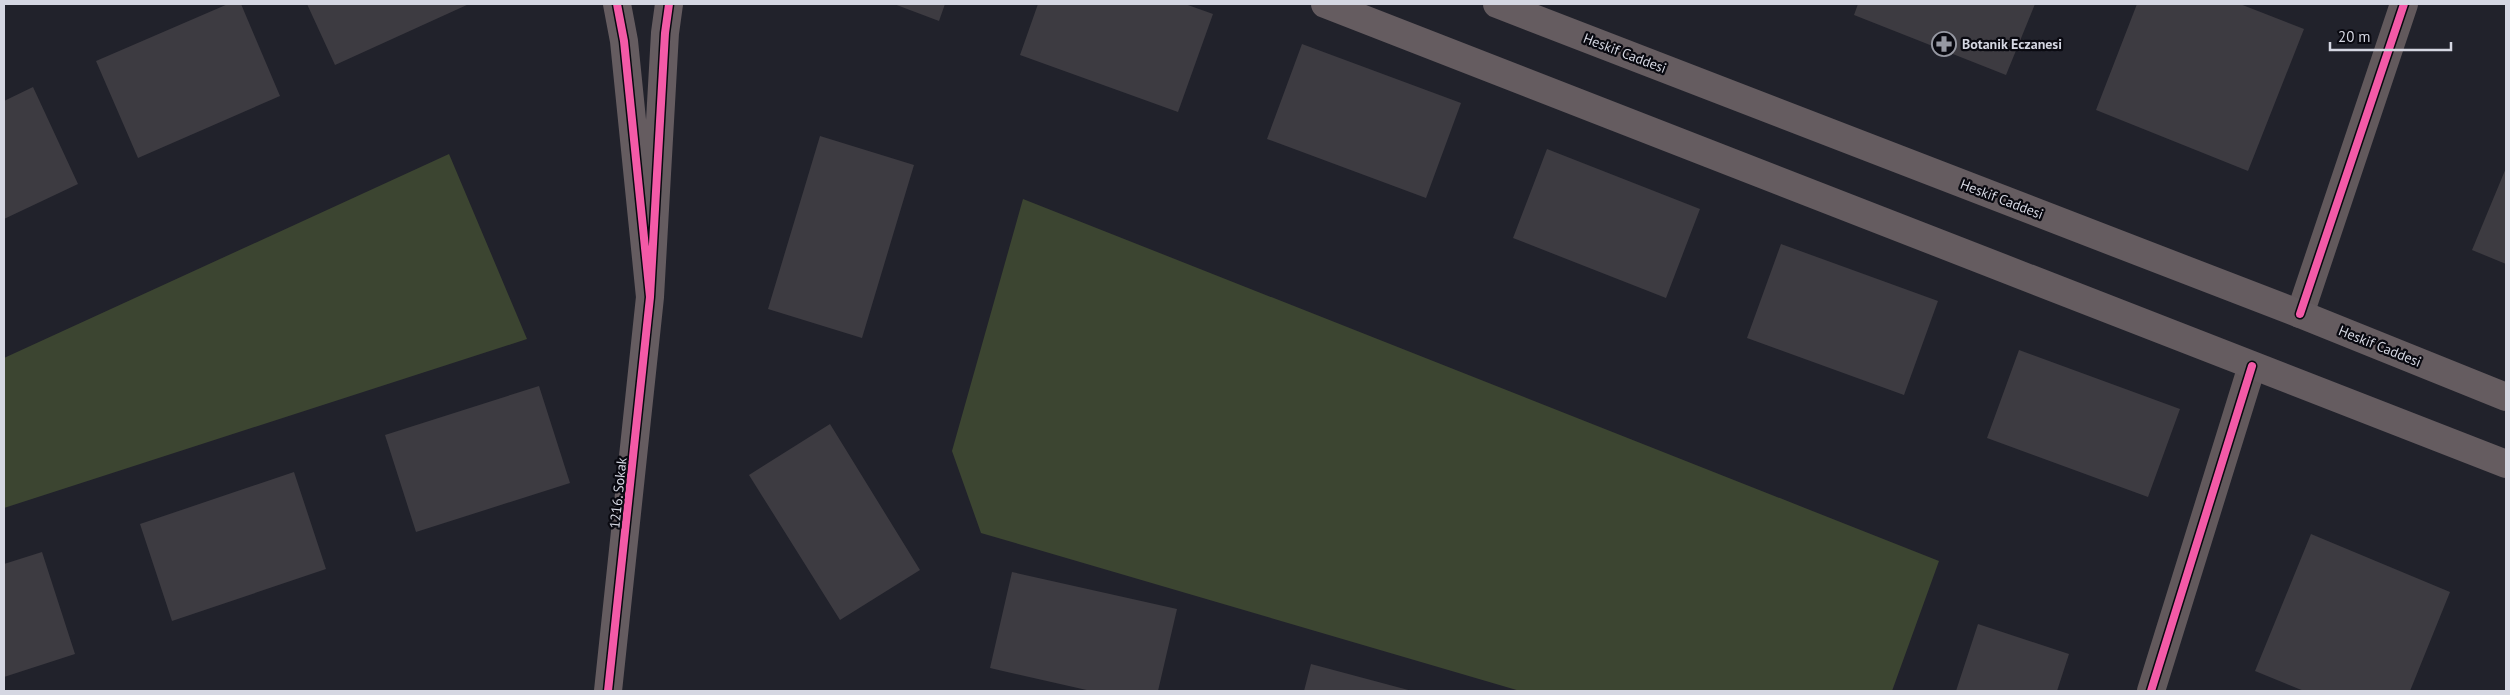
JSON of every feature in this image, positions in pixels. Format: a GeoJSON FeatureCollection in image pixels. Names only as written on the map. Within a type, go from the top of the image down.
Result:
{"type":"FeatureCollection","features":[{"type":"Feature","properties":{"kind":"main road"},"geometry":{"type":"LineString","coordinates":[[617,4],[624,41],[650,297]]}},
{"type":"Feature","properties":{"kind":"main road"},"geometry":{"type":"LineString","coordinates":[[650,297],[665,33],[669,4]]}},
{"type":"Feature","properties":{"kind":"main road"},"geometry":{"type":"LineString","coordinates":[[1325,4],[2506,464]]}},
{"type":"Feature","properties":{"kind":"main road","name":"Heskif Caddesi"},"geometry":{"type":"LineString","coordinates":[[1512,6],[2300,314],[2506,397]]}},
{"type":"Feature","properties":{"kind":"main road","name":"1216. Sokak"},"geometry":{"type":"LineString","coordinates":[[608,691],[650,297]]}},
{"type":"Feature","properties":{"kind":"street"},"geometry":{"type":"LineString","coordinates":[[2300,314],[2404,4]]}},
{"type":"Feature","properties":{"kind":"street"},"geometry":{"type":"LineString","coordinates":[[2152,691],[2252,366]]}},
{"type":"Feature","properties":{"kind":"green space"},"geometry":{"type":"Polygon","coordinates":[[[449,154],[527,339],[4,508],[4,358],[449,154]]]}},
{"type":"Feature","properties":{"kind":"green space"},"geometry":{"type":"Polygon","coordinates":[[[1023,199],[1939,561],[1892,691],[1520,691],[981,533],[952,451],[1023,199]]]}},
{"type":"Feature","properties":{"kind":"building"},"geometry":{"type":"Polygon","coordinates":[[[228,4],[241,4],[280,96],[138,158],[96,61],[228,4]]]}},
{"type":"Feature","properties":{"kind":"building"},"geometry":{"type":"Polygon","coordinates":[[[307,4],[469,4],[335,65],[307,4]]]}},
{"type":"Feature","properties":{"kind":"building"},"geometry":{"type":"Polygon","coordinates":[[[894,4],[945,4],[939,21],[894,4]]]}},
{"type":"Feature","properties":{"kind":"building"},"geometry":{"type":"Polygon","coordinates":[[[1038,4],[1185,4],[1213,14],[1178,112],[1020,55],[1038,4]]]}},
{"type":"Feature","properties":{"kind":"building"},"geometry":{"type":"Polygon","coordinates":[[[1858,4],[2035,4],[2006,75],[1854,15],[1858,4]]]}},
{"type":"Feature","properties":{"kind":"building"},"geometry":{"type":"Polygon","coordinates":[[[2137,4],[2240,4],[2304,29],[2248,171],[2096,110],[2137,4]]]}},
{"type":"Feature","properties":{"kind":"building"},"geometry":{"type":"Polygon","coordinates":[[[1302,44],[1461,103],[1426,198],[1267,139],[1302,44]]]}},
{"type":"Feature","properties":{"kind":"building"},"geometry":{"type":"Polygon","coordinates":[[[33,87],[78,184],[4,219],[4,101],[33,87]]]}},
{"type":"Feature","properties":{"kind":"building"},"geometry":{"type":"Polygon","coordinates":[[[820,136],[914,165],[862,338],[768,309],[820,136]]]}},
{"type":"Feature","properties":{"kind":"building"},"geometry":{"type":"Polygon","coordinates":[[[1547,149],[1700,209],[1666,298],[1513,238],[1547,149]]]}},
{"type":"Feature","properties":{"kind":"building"},"geometry":{"type":"Polygon","coordinates":[[[2506,168],[2506,264],[2472,250],[2506,168]]]}},
{"type":"Feature","properties":{"kind":"building"},"geometry":{"type":"Polygon","coordinates":[[[1781,244],[1938,301],[1904,395],[1747,338],[1781,244]]]}},
{"type":"Feature","properties":{"kind":"building"},"geometry":{"type":"Polygon","coordinates":[[[2019,350],[2180,409],[2148,497],[1987,438],[2019,350]]]}},
{"type":"Feature","properties":{"kind":"building"},"geometry":{"type":"Polygon","coordinates":[[[539,386],[570,483],[416,532],[385,435],[539,386]]]}},
{"type":"Feature","properties":{"kind":"building"},"geometry":{"type":"Polygon","coordinates":[[[830,424],[920,570],[840,620],[749,475],[830,424]]]}},
{"type":"Feature","properties":{"kind":"building"},"geometry":{"type":"Polygon","coordinates":[[[294,472],[326,569],[172,621],[140,524],[294,472]]]}},
{"type":"Feature","properties":{"kind":"building"},"geometry":{"type":"Polygon","coordinates":[[[2311,534],[2450,592],[2410,691],[2304,691],[2255,671],[2311,534]]]}},
{"type":"Feature","properties":{"kind":"building"},"geometry":{"type":"Polygon","coordinates":[[[42,552],[75,654],[4,677],[4,564],[42,552]]]}},
{"type":"Feature","properties":{"kind":"building"},"geometry":{"type":"Polygon","coordinates":[[[1012,572],[1177,609],[1158,691],[1091,691],[990,668],[1012,572]]]}},
{"type":"Feature","properties":{"kind":"building"},"geometry":{"type":"Polygon","coordinates":[[[1978,624],[2069,654],[2057,691],[1956,691],[1978,624]]]}},
{"type":"Feature","properties":{"kind":"building"},"geometry":{"type":"Polygon","coordinates":[[[1311,664],[1412,691],[1304,691],[1311,664]]]}},
{"type":"Feature","properties":{"kind":"cycle path"},"geometry":{"type":"LineString","coordinates":[[617,4],[624,41],[650,297],[665,33],[669,4]]}},
{"type":"Feature","properties":{"kind":"cycle path"},"geometry":{"type":"LineString","coordinates":[[2300,314],[2404,4]]}},
{"type":"Feature","properties":{"kind":"cycle path"},"geometry":{"type":"LineString","coordinates":[[608,691],[650,297]]}},
{"type":"Feature","properties":{"kind":"cycle path"},"geometry":{"type":"LineString","coordinates":[[2151,691],[2252,366]]}},
{"type":"Feature","properties":{"kind":"place","name":"Botanik Eczanesi"},"geometry":{"type":"Point","coordinates":[1944,44]}}]}
